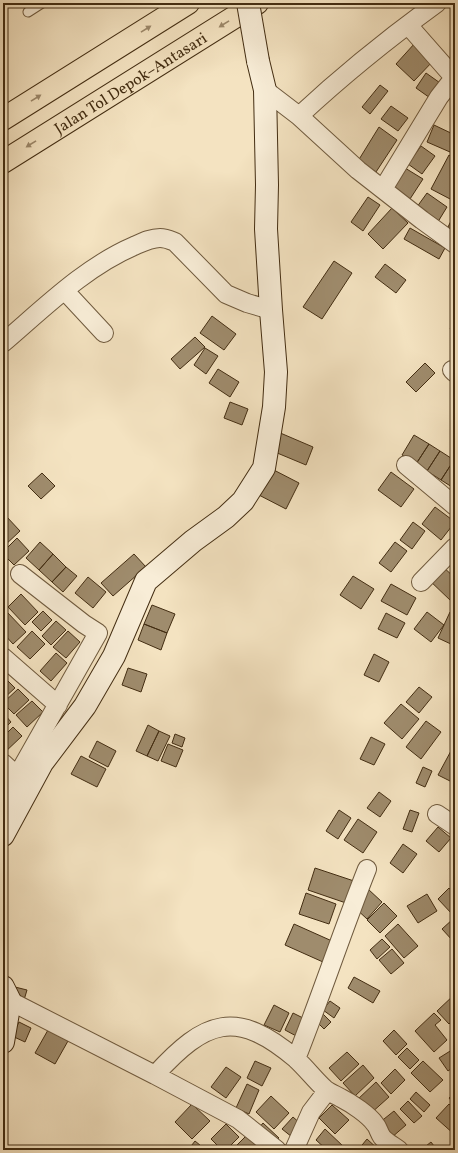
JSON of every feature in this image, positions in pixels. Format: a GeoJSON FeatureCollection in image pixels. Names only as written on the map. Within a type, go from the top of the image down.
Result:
{"type":"FeatureCollection","features":[{"type":"Feature","properties":{"kind":"highway"},"geometry":{"type":"LineString","coordinates":[[3,119],[188,3]]}},
{"type":"Feature","properties":{"kind":"highway","name":"Jalan Tol Depok–Antasari"},"geometry":{"type":"LineString","coordinates":[[3,162],[257,3]]}},
{"type":"Feature","properties":{"kind":"street"},"geometry":{"type":"LineString","coordinates":[[3,835],[42,763],[85,706],[100,682],[128,625],[146,580],[193,540],[244,502],[264,468],[274,407],[276,372],[270,310],[266,229],[266,90],[258,60],[248,3]]}},
{"type":"Feature","properties":{"kind":"street"},"geometry":{"type":"LineString","coordinates":[[299,116],[330,87],[437,3]]}},
{"type":"Feature","properties":{"kind":"street"},"geometry":{"type":"LineString","coordinates":[[383,189],[435,103],[453,79],[451,74],[408,25]]}},
{"type":"Feature","properties":{"kind":"street"},"geometry":{"type":"LineString","coordinates":[[266,90],[299,116],[358,170],[455,244]]}},
{"type":"Feature","properties":{"kind":"street"},"geometry":{"type":"LineString","coordinates":[[3,343],[88,272],[122,251],[149,239],[162,238],[175,242],[226,294],[247,303],[270,310]]}},
{"type":"Feature","properties":{"kind":"street"},"geometry":{"type":"LineString","coordinates":[[65,291],[104,333]]}},
{"type":"Feature","properties":{"kind":"street"},"geometry":{"type":"LineString","coordinates":[[406,465],[455,506]]}},
{"type":"Feature","properties":{"kind":"street"},"geometry":{"type":"LineString","coordinates":[[421,582],[455,547]]}},
{"type":"Feature","properties":{"kind":"street"},"geometry":{"type":"LineString","coordinates":[[20,574],[84,624],[98,633]]}},
{"type":"Feature","properties":{"kind":"street"},"geometry":{"type":"LineString","coordinates":[[3,801],[98,633],[128,625]]}},
{"type":"Feature","properties":{"kind":"street"},"geometry":{"type":"LineString","coordinates":[[3,657],[58,705]]}},
{"type":"Feature","properties":{"kind":"street"},"geometry":{"type":"LineString","coordinates":[[3,763],[17,776]]}},
{"type":"Feature","properties":{"kind":"street"},"geometry":{"type":"LineString","coordinates":[[437,814],[455,826]]}},
{"type":"Feature","properties":{"kind":"street"},"geometry":{"type":"LineString","coordinates":[[296,1059],[322,993],[346,923],[367,869]]}},
{"type":"Feature","properties":{"kind":"street"},"geometry":{"type":"LineString","coordinates":[[3,1042],[6,994],[238,1119],[277,1150]]}},
{"type":"Feature","properties":{"kind":"street"},"geometry":{"type":"LineString","coordinates":[[155,1075],[195,1038],[204,1032],[234,1026],[248,1029],[262,1034],[296,1059],[327,1091],[356,1107],[375,1124],[383,1138],[399,1150]]}},
{"type":"Feature","properties":{"kind":"street"},"geometry":{"type":"LineString","coordinates":[[294,1150],[311,1112],[327,1091]]}},
{"type":"Feature","properties":{"kind":"lane"},"geometry":{"type":"LineString","coordinates":[[28,12],[42,3]]}},
{"type":"Feature","properties":{"kind":"building"},"geometry":{"type":"Polygon","coordinates":[[[415,43],[434,60],[414,81],[396,64],[415,43]]]}},
{"type":"Feature","properties":{"kind":"building"},"geometry":{"type":"Polygon","coordinates":[[[426,73],[443,85],[433,100],[416,88],[426,73]]]}},
{"type":"Feature","properties":{"kind":"building"},"geometry":{"type":"Polygon","coordinates":[[[380,85],[388,91],[370,114],[362,107],[380,85]]]}},
{"type":"Feature","properties":{"kind":"building"},"geometry":{"type":"Polygon","coordinates":[[[391,106],[408,118],[398,131],[381,119],[391,106]]]}},
{"type":"Feature","properties":{"kind":"building"},"geometry":{"type":"Polygon","coordinates":[[[434,125],[455,135],[455,140],[450,152],[427,142],[434,125]]]}},
{"type":"Feature","properties":{"kind":"building"},"geometry":{"type":"Polygon","coordinates":[[[379,127],[397,140],[376,172],[358,161],[379,127]]]}},
{"type":"Feature","properties":{"kind":"building"},"geometry":{"type":"Polygon","coordinates":[[[421,146],[435,156],[422,174],[408,164],[421,146]]]}},
{"type":"Feature","properties":{"kind":"building"},"geometry":{"type":"Polygon","coordinates":[[[449,155],[455,159],[455,195],[452,200],[431,189],[449,155]]]}},
{"type":"Feature","properties":{"kind":"building"},"geometry":{"type":"Polygon","coordinates":[[[405,168],[423,179],[410,199],[392,188],[405,168]]]}},
{"type":"Feature","properties":{"kind":"building"},"geometry":{"type":"Polygon","coordinates":[[[427,193],[447,207],[436,225],[414,211],[427,193]]]}},
{"type":"Feature","properties":{"kind":"building"},"geometry":{"type":"Polygon","coordinates":[[[368,197],[380,205],[363,231],[351,222],[368,197]]]}},
{"type":"Feature","properties":{"kind":"building"},"geometry":{"type":"Polygon","coordinates":[[[392,208],[408,223],[383,249],[368,234],[392,208]]]}},
{"type":"Feature","properties":{"kind":"building"},"geometry":{"type":"Polygon","coordinates":[[[455,213],[455,235],[446,231],[455,213]]]}},
{"type":"Feature","properties":{"kind":"building"},"geometry":{"type":"Polygon","coordinates":[[[410,228],[445,248],[439,259],[404,239],[410,228]]]}},
{"type":"Feature","properties":{"kind":"building"},"geometry":{"type":"Polygon","coordinates":[[[334,261],[352,273],[322,319],[303,307],[334,261]]]}},
{"type":"Feature","properties":{"kind":"building"},"geometry":{"type":"Polygon","coordinates":[[[385,264],[406,280],[396,293],[375,277],[385,264]]]}},
{"type":"Feature","properties":{"kind":"building"},"geometry":{"type":"Polygon","coordinates":[[[212,316],[236,334],[224,350],[200,333],[212,316]]]}},
{"type":"Feature","properties":{"kind":"building"},"geometry":{"type":"Polygon","coordinates":[[[455,322],[455,333],[450,329],[455,322]]]}},
{"type":"Feature","properties":{"kind":"building"},"geometry":{"type":"Polygon","coordinates":[[[195,337],[205,347],[180,369],[171,359],[195,337]]]}},
{"type":"Feature","properties":{"kind":"building"},"geometry":{"type":"Polygon","coordinates":[[[205,348],[218,356],[206,374],[194,365],[205,348]]]}},
{"type":"Feature","properties":{"kind":"building"},"geometry":{"type":"Polygon","coordinates":[[[425,363],[435,373],[416,392],[406,382],[425,363]]]}},
{"type":"Feature","properties":{"kind":"building"},"geometry":{"type":"Polygon","coordinates":[[[218,369],[239,382],[230,397],[209,383],[218,369]]]}},
{"type":"Feature","properties":{"kind":"building"},"geometry":{"type":"Polygon","coordinates":[[[230,402],[248,409],[242,425],[224,418],[230,402]]]}},
{"type":"Feature","properties":{"kind":"building"},"geometry":{"type":"Polygon","coordinates":[[[278,432],[313,447],[306,465],[270,450],[278,432]]]}},
{"type":"Feature","properties":{"kind":"building"},"geometry":{"type":"Polygon","coordinates":[[[414,435],[429,444],[416,464],[402,455],[414,435]]]}},
{"type":"Feature","properties":{"kind":"building"},"geometry":{"type":"Polygon","coordinates":[[[429,444],[440,451],[427,471],[416,464],[429,444]]]}},
{"type":"Feature","properties":{"kind":"building"},"geometry":{"type":"Polygon","coordinates":[[[440,451],[454,460],[441,480],[427,471],[440,451]]]}},
{"type":"Feature","properties":{"kind":"building"},"geometry":{"type":"Polygon","coordinates":[[[454,460],[455,482],[452,487],[441,480],[454,460]]]}},
{"type":"Feature","properties":{"kind":"building"},"geometry":{"type":"Polygon","coordinates":[[[268,467],[299,483],[286,509],[255,493],[268,467]]]}},
{"type":"Feature","properties":{"kind":"building"},"geometry":{"type":"Polygon","coordinates":[[[391,472],[414,489],[401,507],[378,490],[391,472]]]}},
{"type":"Feature","properties":{"kind":"building"},"geometry":{"type":"Polygon","coordinates":[[[42,473],[55,486],[41,499],[28,486],[42,473]]]}},
{"type":"Feature","properties":{"kind":"building"},"geometry":{"type":"Polygon","coordinates":[[[435,507],[455,522],[441,540],[422,524],[435,507]]]}},
{"type":"Feature","properties":{"kind":"building"},"geometry":{"type":"Polygon","coordinates":[[[6,516],[20,531],[3,547],[3,519],[6,516]]]}},
{"type":"Feature","properties":{"kind":"building"},"geometry":{"type":"Polygon","coordinates":[[[413,522],[425,531],[412,549],[400,540],[413,522]]]}},
{"type":"Feature","properties":{"kind":"building"},"geometry":{"type":"Polygon","coordinates":[[[17,538],[29,551],[14,565],[3,554],[3,552],[17,538]]]}},
{"type":"Feature","properties":{"kind":"building"},"geometry":{"type":"Polygon","coordinates":[[[40,542],[53,554],[39,570],[26,558],[40,542]]]}},
{"type":"Feature","properties":{"kind":"building"},"geometry":{"type":"Polygon","coordinates":[[[395,542],[407,551],[391,572],[379,563],[395,542]]]}},
{"type":"Feature","properties":{"kind":"building"},"geometry":{"type":"Polygon","coordinates":[[[53,554],[66,567],[52,582],[39,570],[53,554]]]}},
{"type":"Feature","properties":{"kind":"building"},"geometry":{"type":"Polygon","coordinates":[[[134,554],[146,567],[113,596],[101,583],[134,554]]]}},
{"type":"Feature","properties":{"kind":"building"},"geometry":{"type":"Polygon","coordinates":[[[440,564],[455,578],[455,597],[451,601],[427,578],[440,564]]]}},
{"type":"Feature","properties":{"kind":"building"},"geometry":{"type":"Polygon","coordinates":[[[66,567],[77,576],[63,592],[52,582],[66,567]]]}},
{"type":"Feature","properties":{"kind":"building"},"geometry":{"type":"Polygon","coordinates":[[[353,576],[374,589],[361,609],[340,595],[353,576]]]}},
{"type":"Feature","properties":{"kind":"building"},"geometry":{"type":"Polygon","coordinates":[[[88,577],[106,592],[93,608],[75,593],[88,577]]]}},
{"type":"Feature","properties":{"kind":"building"},"geometry":{"type":"Polygon","coordinates":[[[391,584],[416,598],[407,615],[381,601],[391,584]]]}},
{"type":"Feature","properties":{"kind":"building"},"geometry":{"type":"Polygon","coordinates":[[[21,594],[38,612],[25,625],[8,607],[21,594]]]}},
{"type":"Feature","properties":{"kind":"building"},"geometry":{"type":"Polygon","coordinates":[[[152,605],[175,614],[167,633],[144,624],[152,605]]]}},
{"type":"Feature","properties":{"kind":"building"},"geometry":{"type":"Polygon","coordinates":[[[43,611],[52,620],[41,631],[32,622],[43,611]]]}},
{"type":"Feature","properties":{"kind":"building"},"geometry":{"type":"Polygon","coordinates":[[[7,612],[26,632],[13,644],[3,633],[3,616],[7,612]]]}},
{"type":"Feature","properties":{"kind":"building"},"geometry":{"type":"Polygon","coordinates":[[[427,612],[444,625],[431,642],[414,629],[427,612]]]}},
{"type":"Feature","properties":{"kind":"building"},"geometry":{"type":"Polygon","coordinates":[[[450,612],[455,614],[455,642],[453,645],[438,638],[450,612]]]}},
{"type":"Feature","properties":{"kind":"building"},"geometry":{"type":"Polygon","coordinates":[[[386,613],[405,623],[397,638],[378,629],[386,613]]]}},
{"type":"Feature","properties":{"kind":"building"},"geometry":{"type":"Polygon","coordinates":[[[56,621],[66,630],[51,645],[42,636],[56,621]]]}},
{"type":"Feature","properties":{"kind":"building"},"geometry":{"type":"Polygon","coordinates":[[[144,624],[167,633],[161,650],[138,640],[144,624]]]}},
{"type":"Feature","properties":{"kind":"building"},"geometry":{"type":"Polygon","coordinates":[[[32,631],[45,644],[30,659],[17,647],[32,631]]]}},
{"type":"Feature","properties":{"kind":"building"},"geometry":{"type":"Polygon","coordinates":[[[68,631],[80,642],[66,658],[53,647],[68,631]]]}},
{"type":"Feature","properties":{"kind":"building"},"geometry":{"type":"Polygon","coordinates":[[[56,653],[67,663],[51,681],[40,671],[56,653]]]}},
{"type":"Feature","properties":{"kind":"building"},"geometry":{"type":"Polygon","coordinates":[[[374,654],[389,662],[379,682],[364,675],[374,654]]]}},
{"type":"Feature","properties":{"kind":"building"},"geometry":{"type":"Polygon","coordinates":[[[128,668],[147,674],[141,692],[122,685],[128,668]]]}},
{"type":"Feature","properties":{"kind":"building"},"geometry":{"type":"Polygon","coordinates":[[[5,678],[15,688],[3,699],[3,680],[5,678]]]}},
{"type":"Feature","properties":{"kind":"building"},"geometry":{"type":"Polygon","coordinates":[[[419,687],[432,697],[419,713],[406,702],[419,687]]]}},
{"type":"Feature","properties":{"kind":"building"},"geometry":{"type":"Polygon","coordinates":[[[18,689],[29,700],[14,714],[3,703],[18,689]]]}},
{"type":"Feature","properties":{"kind":"building"},"geometry":{"type":"Polygon","coordinates":[[[32,701],[43,712],[27,727],[16,715],[32,701]]]}},
{"type":"Feature","properties":{"kind":"building"},"geometry":{"type":"Polygon","coordinates":[[[401,704],[419,719],[402,739],[384,723],[401,704]]]}},
{"type":"Feature","properties":{"kind":"building"},"geometry":{"type":"Polygon","coordinates":[[[5,715],[11,722],[3,730],[3,717],[5,715]]]}},
{"type":"Feature","properties":{"kind":"building"},"geometry":{"type":"Polygon","coordinates":[[[426,721],[441,732],[421,759],[406,747],[426,721]]]}},
{"type":"Feature","properties":{"kind":"building"},"geometry":{"type":"Polygon","coordinates":[[[148,725],[159,731],[147,756],[136,751],[148,725]]]}},
{"type":"Feature","properties":{"kind":"building"},"geometry":{"type":"Polygon","coordinates":[[[13,727],[22,736],[3,754],[3,737],[13,727]]]}},
{"type":"Feature","properties":{"kind":"building"},"geometry":{"type":"Polygon","coordinates":[[[159,731],[170,736],[158,761],[147,756],[159,731]]]}},
{"type":"Feature","properties":{"kind":"building"},"geometry":{"type":"Polygon","coordinates":[[[175,734],[185,738],[182,747],[172,743],[175,734]]]}},
{"type":"Feature","properties":{"kind":"building"},"geometry":{"type":"Polygon","coordinates":[[[371,737],[385,744],[374,765],[360,759],[371,737]]]}},
{"type":"Feature","properties":{"kind":"building"},"geometry":{"type":"Polygon","coordinates":[[[97,741],[116,751],[108,767],[89,757],[97,741]]]}},
{"type":"Feature","properties":{"kind":"building"},"geometry":{"type":"Polygon","coordinates":[[[168,744],[183,750],[176,767],[161,761],[168,744]]]}},
{"type":"Feature","properties":{"kind":"building"},"geometry":{"type":"Polygon","coordinates":[[[452,749],[455,750],[454,783],[438,775],[452,749]]]}},
{"type":"Feature","properties":{"kind":"building"},"geometry":{"type":"Polygon","coordinates":[[[81,756],[106,769],[97,787],[71,774],[81,756]]]}},
{"type":"Feature","properties":{"kind":"building"},"geometry":{"type":"Polygon","coordinates":[[[423,767],[432,771],[425,787],[416,783],[423,767]]]}},
{"type":"Feature","properties":{"kind":"building"},"geometry":{"type":"Polygon","coordinates":[[[379,792],[391,801],[380,817],[367,808],[379,792]]]}},
{"type":"Feature","properties":{"kind":"building"},"geometry":{"type":"Polygon","coordinates":[[[339,810],[351,818],[338,839],[326,831],[339,810]]]}},
{"type":"Feature","properties":{"kind":"building"},"geometry":{"type":"Polygon","coordinates":[[[410,810],[419,813],[412,832],[403,829],[410,810]]]}},
{"type":"Feature","properties":{"kind":"building"},"geometry":{"type":"Polygon","coordinates":[[[358,819],[377,832],[363,853],[344,840],[358,819]]]}},
{"type":"Feature","properties":{"kind":"building"},"geometry":{"type":"Polygon","coordinates":[[[438,827],[451,838],[439,852],[426,841],[438,827]]]}},
{"type":"Feature","properties":{"kind":"building"},"geometry":{"type":"Polygon","coordinates":[[[403,844],[417,854],[403,873],[390,863],[403,844]]]}},
{"type":"Feature","properties":{"kind":"building"},"geometry":{"type":"Polygon","coordinates":[[[315,868],[354,881],[346,903],[308,890],[315,868]]]}},
{"type":"Feature","properties":{"kind":"building"},"geometry":{"type":"Polygon","coordinates":[[[449,888],[455,895],[455,911],[452,914],[438,899],[449,888]]]}},
{"type":"Feature","properties":{"kind":"building"},"geometry":{"type":"Polygon","coordinates":[[[368,889],[382,902],[367,919],[353,906],[368,889]]]}},
{"type":"Feature","properties":{"kind":"building"},"geometry":{"type":"Polygon","coordinates":[[[306,893],[336,904],[329,924],[299,914],[306,893]]]}},
{"type":"Feature","properties":{"kind":"building"},"geometry":{"type":"Polygon","coordinates":[[[427,894],[437,911],[418,923],[407,906],[427,894]]]}},
{"type":"Feature","properties":{"kind":"building"},"geometry":{"type":"Polygon","coordinates":[[[384,903],[397,916],[380,933],[367,920],[384,903]]]}},
{"type":"Feature","properties":{"kind":"building"},"geometry":{"type":"Polygon","coordinates":[[[453,919],[455,922],[455,938],[453,941],[442,929],[453,919]]]}},
{"type":"Feature","properties":{"kind":"building"},"geometry":{"type":"Polygon","coordinates":[[[294,924],[332,941],[323,962],[285,945],[294,924]]]}},
{"type":"Feature","properties":{"kind":"building"},"geometry":{"type":"Polygon","coordinates":[[[398,924],[418,946],[404,958],[385,936],[398,924]]]}},
{"type":"Feature","properties":{"kind":"building"},"geometry":{"type":"Polygon","coordinates":[[[382,939],[390,947],[377,959],[370,950],[382,939]]]}},
{"type":"Feature","properties":{"kind":"building"},"geometry":{"type":"Polygon","coordinates":[[[392,949],[404,963],[391,974],[379,960],[392,949]]]}},
{"type":"Feature","properties":{"kind":"building"},"geometry":{"type":"Polygon","coordinates":[[[3,950],[6,958],[3,959],[3,950]]]}},
{"type":"Feature","properties":{"kind":"building"},"geometry":{"type":"Polygon","coordinates":[[[354,977],[380,991],[373,1003],[348,988],[354,977]]]}},
{"type":"Feature","properties":{"kind":"building"},"geometry":{"type":"Polygon","coordinates":[[[15,987],[27,990],[24,1000],[12,997],[15,987]]]}},
{"type":"Feature","properties":{"kind":"building"},"geometry":{"type":"Polygon","coordinates":[[[455,994],[455,1018],[449,1024],[437,1011],[455,994]]]}},
{"type":"Feature","properties":{"kind":"building"},"geometry":{"type":"Polygon","coordinates":[[[330,1001],[340,1008],[334,1018],[323,1010],[330,1001]]]}},
{"type":"Feature","properties":{"kind":"building"},"geometry":{"type":"Polygon","coordinates":[[[274,1005],[289,1013],[280,1032],[264,1025],[274,1005]]]}},
{"type":"Feature","properties":{"kind":"building"},"geometry":{"type":"Polygon","coordinates":[[[321,1012],[331,1022],[324,1029],[314,1019],[321,1012]]]}},
{"type":"Feature","properties":{"kind":"building"},"geometry":{"type":"Polygon","coordinates":[[[293,1013],[309,1021],[300,1038],[285,1030],[293,1013]]]}},
{"type":"Feature","properties":{"kind":"building"},"geometry":{"type":"Polygon","coordinates":[[[434,1013],[441,1020],[435,1025],[447,1040],[434,1052],[415,1031],[434,1013]]]}},
{"type":"Feature","properties":{"kind":"building"},"geometry":{"type":"Polygon","coordinates":[[[455,1021],[455,1031],[450,1026],[455,1021]]]}},
{"type":"Feature","properties":{"kind":"building"},"geometry":{"type":"Polygon","coordinates":[[[19,1022],[31,1028],[25,1042],[12,1036],[19,1022]]]}},
{"type":"Feature","properties":{"kind":"building"},"geometry":{"type":"Polygon","coordinates":[[[48,1030],[68,1041],[55,1064],[35,1053],[48,1030]]]}},
{"type":"Feature","properties":{"kind":"building"},"geometry":{"type":"Polygon","coordinates":[[[394,1030],[407,1044],[396,1055],[383,1041],[394,1030]]]}},
{"type":"Feature","properties":{"kind":"building"},"geometry":{"type":"Polygon","coordinates":[[[407,1048],[419,1060],[410,1069],[398,1057],[407,1048]]]}},
{"type":"Feature","properties":{"kind":"building"},"geometry":{"type":"Polygon","coordinates":[[[455,1048],[455,1066],[448,1071],[439,1058],[455,1048]]]}},
{"type":"Feature","properties":{"kind":"building"},"geometry":{"type":"Polygon","coordinates":[[[347,1052],[359,1064],[341,1081],[329,1068],[347,1052]]]}},
{"type":"Feature","properties":{"kind":"building"},"geometry":{"type":"Polygon","coordinates":[[[255,1061],[271,1068],[262,1086],[247,1078],[255,1061]]]}},
{"type":"Feature","properties":{"kind":"building"},"geometry":{"type":"Polygon","coordinates":[[[423,1061],[443,1080],[430,1092],[411,1073],[423,1061]]]}},
{"type":"Feature","properties":{"kind":"building"},"geometry":{"type":"Polygon","coordinates":[[[363,1065],[374,1078],[355,1096],[343,1083],[363,1065]]]}},
{"type":"Feature","properties":{"kind":"building"},"geometry":{"type":"Polygon","coordinates":[[[226,1067],[241,1077],[226,1098],[211,1087],[226,1067]]]}},
{"type":"Feature","properties":{"kind":"building"},"geometry":{"type":"Polygon","coordinates":[[[395,1069],[405,1080],[391,1094],[381,1083],[395,1069]]]}},
{"type":"Feature","properties":{"kind":"building"},"geometry":{"type":"Polygon","coordinates":[[[376,1082],[389,1097],[370,1114],[357,1100],[376,1082]]]}},
{"type":"Feature","properties":{"kind":"building"},"geometry":{"type":"Polygon","coordinates":[[[247,1084],[259,1090],[249,1114],[236,1108],[247,1084]]]}},
{"type":"Feature","properties":{"kind":"building"},"geometry":{"type":"Polygon","coordinates":[[[416,1092],[430,1105],[424,1112],[410,1099],[416,1092]]]}},
{"type":"Feature","properties":{"kind":"building"},"geometry":{"type":"Polygon","coordinates":[[[455,1092],[455,1105],[449,1098],[455,1092]]]}},
{"type":"Feature","properties":{"kind":"building"},"geometry":{"type":"Polygon","coordinates":[[[271,1096],[289,1113],[274,1129],[256,1112],[271,1096]]]}},
{"type":"Feature","properties":{"kind":"building"},"geometry":{"type":"Polygon","coordinates":[[[408,1101],[422,1116],[414,1123],[400,1109],[408,1101]]]}},
{"type":"Feature","properties":{"kind":"building"},"geometry":{"type":"Polygon","coordinates":[[[192,1104],[210,1121],[192,1139],[175,1122],[192,1104]]]}},
{"type":"Feature","properties":{"kind":"building"},"geometry":{"type":"Polygon","coordinates":[[[449,1104],[455,1110],[455,1135],[436,1118],[449,1104]]]}},
{"type":"Feature","properties":{"kind":"building"},"geometry":{"type":"Polygon","coordinates":[[[332,1105],[349,1120],[335,1134],[319,1118],[332,1105]]]}},
{"type":"Feature","properties":{"kind":"building"},"geometry":{"type":"Polygon","coordinates":[[[394,1111],[406,1125],[391,1138],[379,1123],[394,1111]]]}},
{"type":"Feature","properties":{"kind":"building"},"geometry":{"type":"Polygon","coordinates":[[[293,1117],[302,1125],[292,1137],[282,1129],[293,1117]]]}},
{"type":"Feature","properties":{"kind":"building"},"geometry":{"type":"Polygon","coordinates":[[[263,1123],[279,1138],[273,1143],[258,1129],[263,1123]]]}},
{"type":"Feature","properties":{"kind":"building"},"geometry":{"type":"Polygon","coordinates":[[[226,1124],[239,1137],[226,1150],[222,1150],[211,1139],[226,1124]]]}},
{"type":"Feature","properties":{"kind":"building"},"geometry":{"type":"Polygon","coordinates":[[[325,1129],[344,1147],[341,1150],[327,1150],[316,1140],[325,1129]]]}},
{"type":"Feature","properties":{"kind":"building"},"geometry":{"type":"Polygon","coordinates":[[[247,1135],[258,1147],[255,1150],[232,1150],[247,1135]]]}},
{"type":"Feature","properties":{"kind":"building"},"geometry":{"type":"Polygon","coordinates":[[[367,1139],[379,1150],[358,1150],[367,1139]]]}},
{"type":"Feature","properties":{"kind":"building"},"geometry":{"type":"Polygon","coordinates":[[[195,1141],[206,1150],[188,1150],[195,1141]]]}},
{"type":"Feature","properties":{"kind":"building"},"geometry":{"type":"Polygon","coordinates":[[[431,1142],[437,1150],[421,1150],[431,1142]]]}}]}
